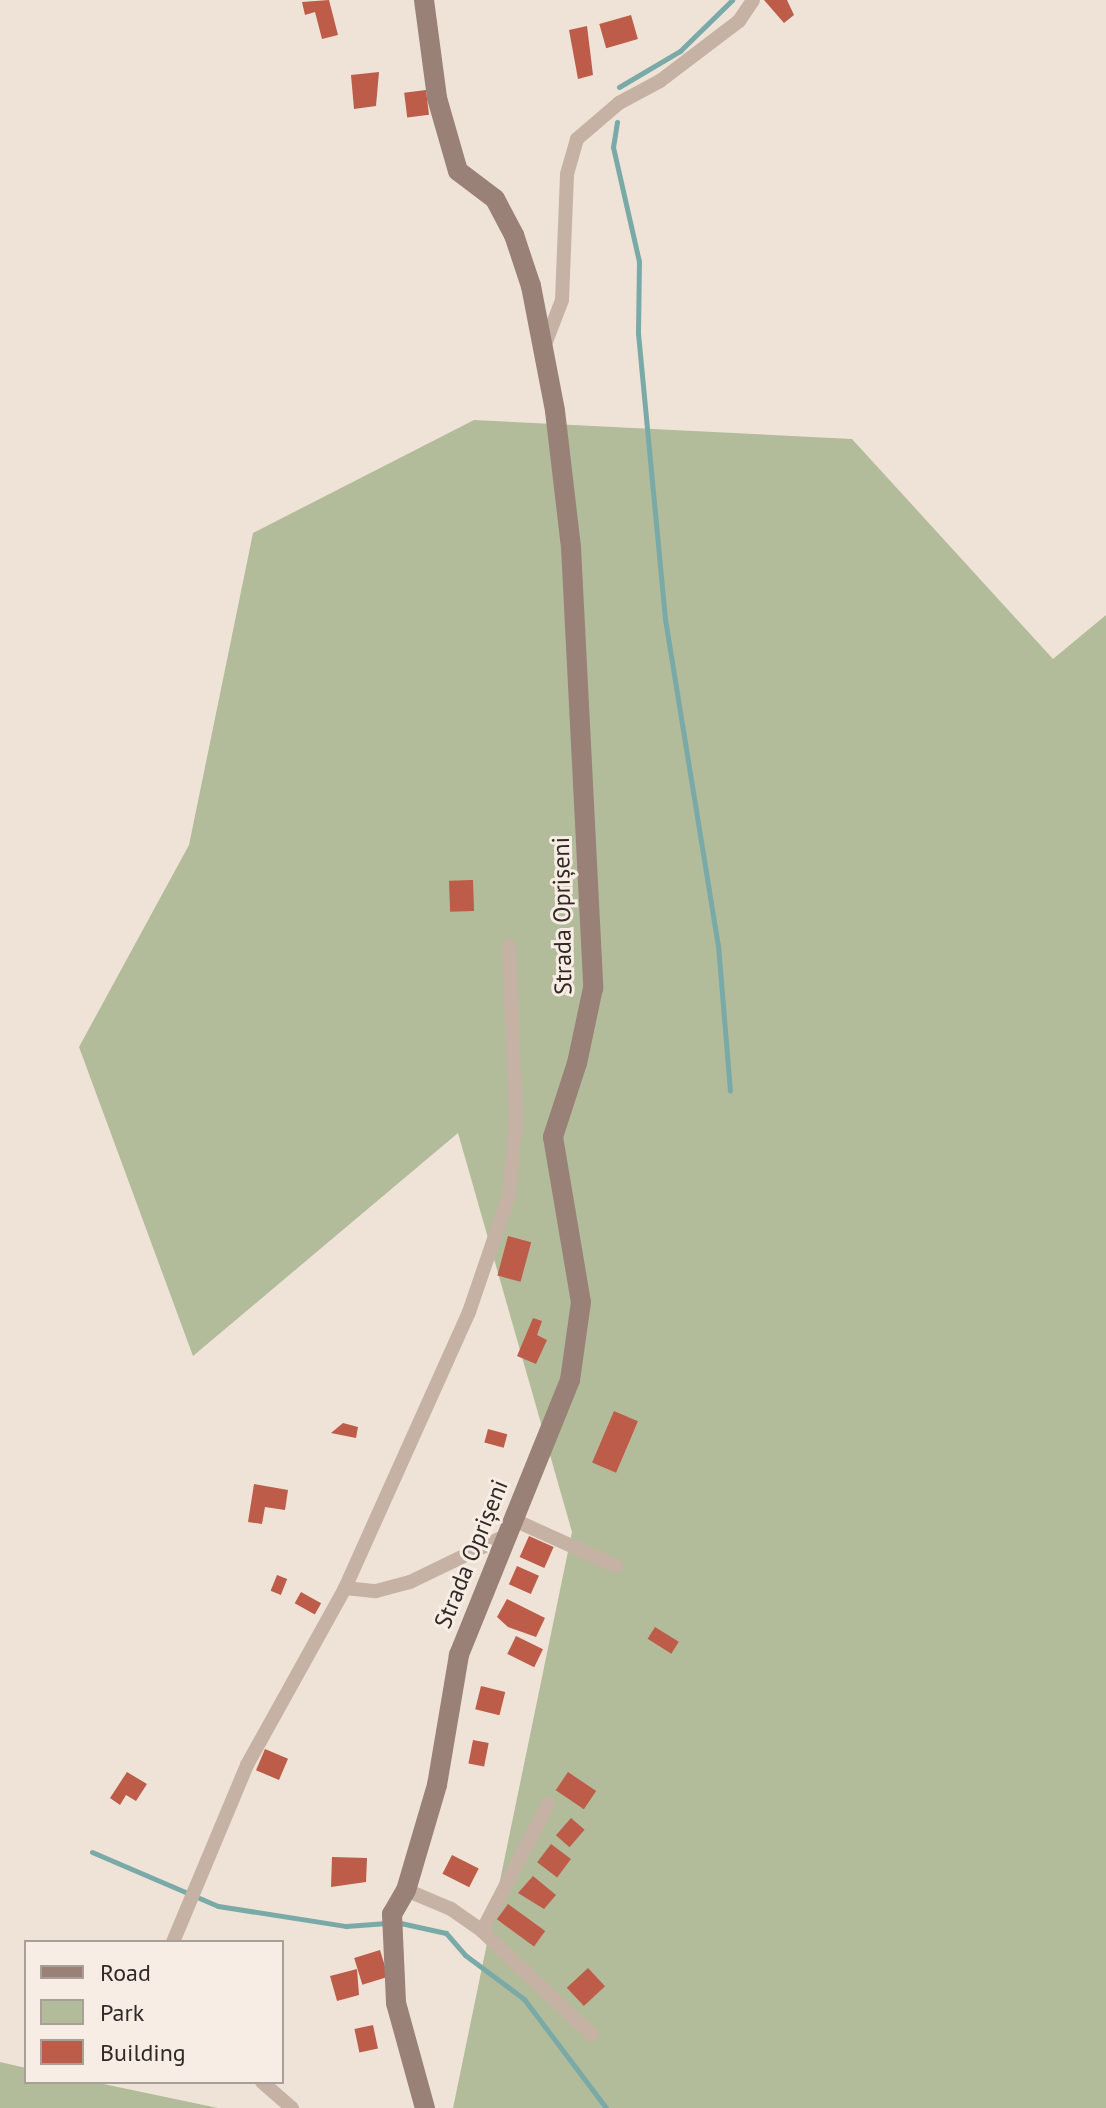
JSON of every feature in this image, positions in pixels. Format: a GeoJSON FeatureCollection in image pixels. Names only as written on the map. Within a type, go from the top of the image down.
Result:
{"type":"FeatureCollection","features":[{"type":"Feature","properties":{"kind":"street","name":"Strada Oprișeni"},"geometry":{"type":"LineString","coordinates":[[424,0],[437,98],[458,171],[495,199],[505,215],[531,286],[544,347],[570,533],[593,988],[577,1063],[553,1137],[581,1302],[580,1334],[570,1380],[508,1527],[459,1655],[437,1785],[406,1890],[392,1923],[396,2003],[425,2108]]}},
{"type":"Feature","properties":{"kind":"street"},"geometry":{"type":"LineString","coordinates":[[544,347],[562,300],[567,174],[577,139],[619,103],[660,81],[739,21],[753,0]]}},
{"type":"Feature","properties":{"kind":"street"},"geometry":{"type":"LineString","coordinates":[[174,1940],[247,1765],[345,1588],[469,1312],[509,1195],[516,1121],[509,946]]}},
{"type":"Feature","properties":{"kind":"street"},"geometry":{"type":"LineString","coordinates":[[345,1588],[376,1591],[410,1582],[508,1527],[616,1566]]}},
{"type":"Feature","properties":{"kind":"street"},"geometry":{"type":"LineString","coordinates":[[482,1931],[548,1804]]}},
{"type":"Feature","properties":{"kind":"street"},"geometry":{"type":"LineString","coordinates":[[406,1890],[451,1909],[482,1931],[592,2035]]}},
{"type":"Feature","properties":{"kind":"street"},"geometry":{"type":"LineString","coordinates":[[264,2084],[292,2108]]}},
{"type":"Feature","properties":{"kind":"green space"},"geometry":{"type":"Polygon","coordinates":[[[474,420],[852,439],[1053,659],[1106,615],[1106,2108],[453,2108],[572,1532],[458,1133],[193,1356],[79,1047],[189,845],[253,533],[474,420]]]}},
{"type":"Feature","properties":{"kind":"green space"},"geometry":{"type":"Polygon","coordinates":[[[0,2062],[24,2068],[24,2084],[104,2084],[218,2108],[0,2108],[0,2062]]]}},
{"type":"Feature","properties":{"kind":"building"},"geometry":{"type":"Polygon","coordinates":[[[329,0],[338,35],[322,39],[315,12],[305,15],[302,2],[329,0]]]}},
{"type":"Feature","properties":{"kind":"building"},"geometry":{"type":"Polygon","coordinates":[[[764,0],[787,0],[794,15],[784,23],[764,0]]]}},
{"type":"Feature","properties":{"kind":"building"},"geometry":{"type":"Polygon","coordinates":[[[631,15],[638,39],[606,48],[599,24],[631,15]]]}},
{"type":"Feature","properties":{"kind":"building"},"geometry":{"type":"Polygon","coordinates":[[[587,26],[593,75],[578,79],[569,30],[587,26]]]}},
{"type":"Feature","properties":{"kind":"building"},"geometry":{"type":"Polygon","coordinates":[[[379,72],[376,106],[354,109],[351,75],[379,72]]]}},
{"type":"Feature","properties":{"kind":"building"},"geometry":{"type":"Polygon","coordinates":[[[426,90],[429,115],[407,117],[404,93],[426,90]]]}},
{"type":"Feature","properties":{"kind":"building"},"geometry":{"type":"Polygon","coordinates":[[[473,880],[474,911],[450,912],[449,881],[473,880]]]}},
{"type":"Feature","properties":{"kind":"building"},"geometry":{"type":"Polygon","coordinates":[[[508,1236],[531,1242],[521,1282],[497,1276],[508,1236]]]}},
{"type":"Feature","properties":{"kind":"building"},"geometry":{"type":"Polygon","coordinates":[[[533,1318],[542,1321],[537,1335],[547,1340],[536,1364],[517,1356],[533,1318]]]}},
{"type":"Feature","properties":{"kind":"building"},"geometry":{"type":"Polygon","coordinates":[[[614,1411],[638,1421],[616,1473],[592,1463],[614,1411]]]}},
{"type":"Feature","properties":{"kind":"building"},"geometry":{"type":"Polygon","coordinates":[[[343,1423],[358,1427],[356,1438],[331,1433],[343,1423]]]}},
{"type":"Feature","properties":{"kind":"building"},"geometry":{"type":"Polygon","coordinates":[[[488,1429],[507,1434],[504,1448],[484,1443],[488,1429]]]}},
{"type":"Feature","properties":{"kind":"building"},"geometry":{"type":"Polygon","coordinates":[[[254,1484],[288,1490],[285,1510],[265,1507],[262,1524],[248,1522],[254,1484]]]}},
{"type":"Feature","properties":{"kind":"building"},"geometry":{"type":"Polygon","coordinates":[[[529,1536],[554,1547],[544,1568],[520,1557],[529,1536]]]}},
{"type":"Feature","properties":{"kind":"building"},"geometry":{"type":"Polygon","coordinates":[[[517,1566],[539,1576],[531,1594],[509,1584],[517,1566]]]}},
{"type":"Feature","properties":{"kind":"building"},"geometry":{"type":"Polygon","coordinates":[[[277,1575],[287,1579],[281,1595],[271,1591],[277,1575]]]}},
{"type":"Feature","properties":{"kind":"building"},"geometry":{"type":"Polygon","coordinates":[[[301,1592],[321,1603],[315,1615],[295,1603],[301,1592]]]}},
{"type":"Feature","properties":{"kind":"building"},"geometry":{"type":"Polygon","coordinates":[[[507,1599],[545,1618],[536,1637],[508,1627],[497,1617],[507,1599]]]}},
{"type":"Feature","properties":{"kind":"building"},"geometry":{"type":"Polygon","coordinates":[[[655,1627],[679,1642],[671,1654],[648,1639],[655,1627]]]}},
{"type":"Feature","properties":{"kind":"building"},"geometry":{"type":"Polygon","coordinates":[[[516,1636],[543,1649],[534,1667],[507,1654],[516,1636]]]}},
{"type":"Feature","properties":{"kind":"building"},"geometry":{"type":"Polygon","coordinates":[[[481,1686],[505,1692],[499,1715],[475,1709],[481,1686]]]}},
{"type":"Feature","properties":{"kind":"building"},"geometry":{"type":"Polygon","coordinates":[[[473,1740],[489,1743],[484,1767],[468,1764],[473,1740]]]}},
{"type":"Feature","properties":{"kind":"building"},"geometry":{"type":"Polygon","coordinates":[[[265,1749],[288,1759],[279,1780],[256,1770],[265,1749]]]}},
{"type":"Feature","properties":{"kind":"building"},"geometry":{"type":"Polygon","coordinates":[[[127,1772],[147,1784],[136,1801],[126,1795],[120,1805],[110,1798],[127,1772]]]}},
{"type":"Feature","properties":{"kind":"building"},"geometry":{"type":"Polygon","coordinates":[[[568,1772],[596,1791],[584,1809],[556,1790],[568,1772]]]}},
{"type":"Feature","properties":{"kind":"building"},"geometry":{"type":"Polygon","coordinates":[[[571,1818],[585,1830],[569,1847],[556,1835],[571,1818]]]}},
{"type":"Feature","properties":{"kind":"building"},"geometry":{"type":"Polygon","coordinates":[[[551,1844],[571,1859],[557,1877],[537,1862],[551,1844]]]}},
{"type":"Feature","properties":{"kind":"building"},"geometry":{"type":"Polygon","coordinates":[[[452,1855],[479,1869],[469,1887],[442,1874],[452,1855]]]}},
{"type":"Feature","properties":{"kind":"building"},"geometry":{"type":"Polygon","coordinates":[[[332,1857],[367,1858],[366,1882],[331,1887],[332,1857]]]}},
{"type":"Feature","properties":{"kind":"building"},"geometry":{"type":"Polygon","coordinates":[[[533,1876],[556,1895],[544,1909],[518,1893],[533,1876]]]}},
{"type":"Feature","properties":{"kind":"building"},"geometry":{"type":"Polygon","coordinates":[[[508,1904],[545,1931],[534,1946],[497,1919],[508,1904]]]}},
{"type":"Feature","properties":{"kind":"building"},"geometry":{"type":"Polygon","coordinates":[[[380,1950],[388,1977],[362,1985],[354,1958],[380,1950]]]}},
{"type":"Feature","properties":{"kind":"building"},"geometry":{"type":"Polygon","coordinates":[[[588,1968],[605,1986],[584,2006],[567,1988],[588,1968]]]}},
{"type":"Feature","properties":{"kind":"building"},"geometry":{"type":"Polygon","coordinates":[[[357,1969],[359,1995],[337,2001],[330,1976],[357,1969]]]}},
{"type":"Feature","properties":{"kind":"building"},"geometry":{"type":"Polygon","coordinates":[[[373,2025],[378,2048],[359,2052],[354,2029],[373,2025]]]}},
{"type":"Feature","properties":{"kind":"waterway"},"geometry":{"type":"LineString","coordinates":[[619,87],[680,51],[732,0]]}},
{"type":"Feature","properties":{"kind":"waterway"},"geometry":{"type":"LineString","coordinates":[[617,122],[613,147],[639,261],[638,333],[665,619],[718,945],[730,1091]]}},
{"type":"Feature","properties":{"kind":"waterway"},"geometry":{"type":"LineString","coordinates":[[92,1852],[218,1906],[346,1926],[387,1923]]}},
{"type":"Feature","properties":{"kind":"waterway"},"geometry":{"type":"LineString","coordinates":[[396,1922],[446,1933],[465,1955],[524,1999],[606,2108]]}}]}
